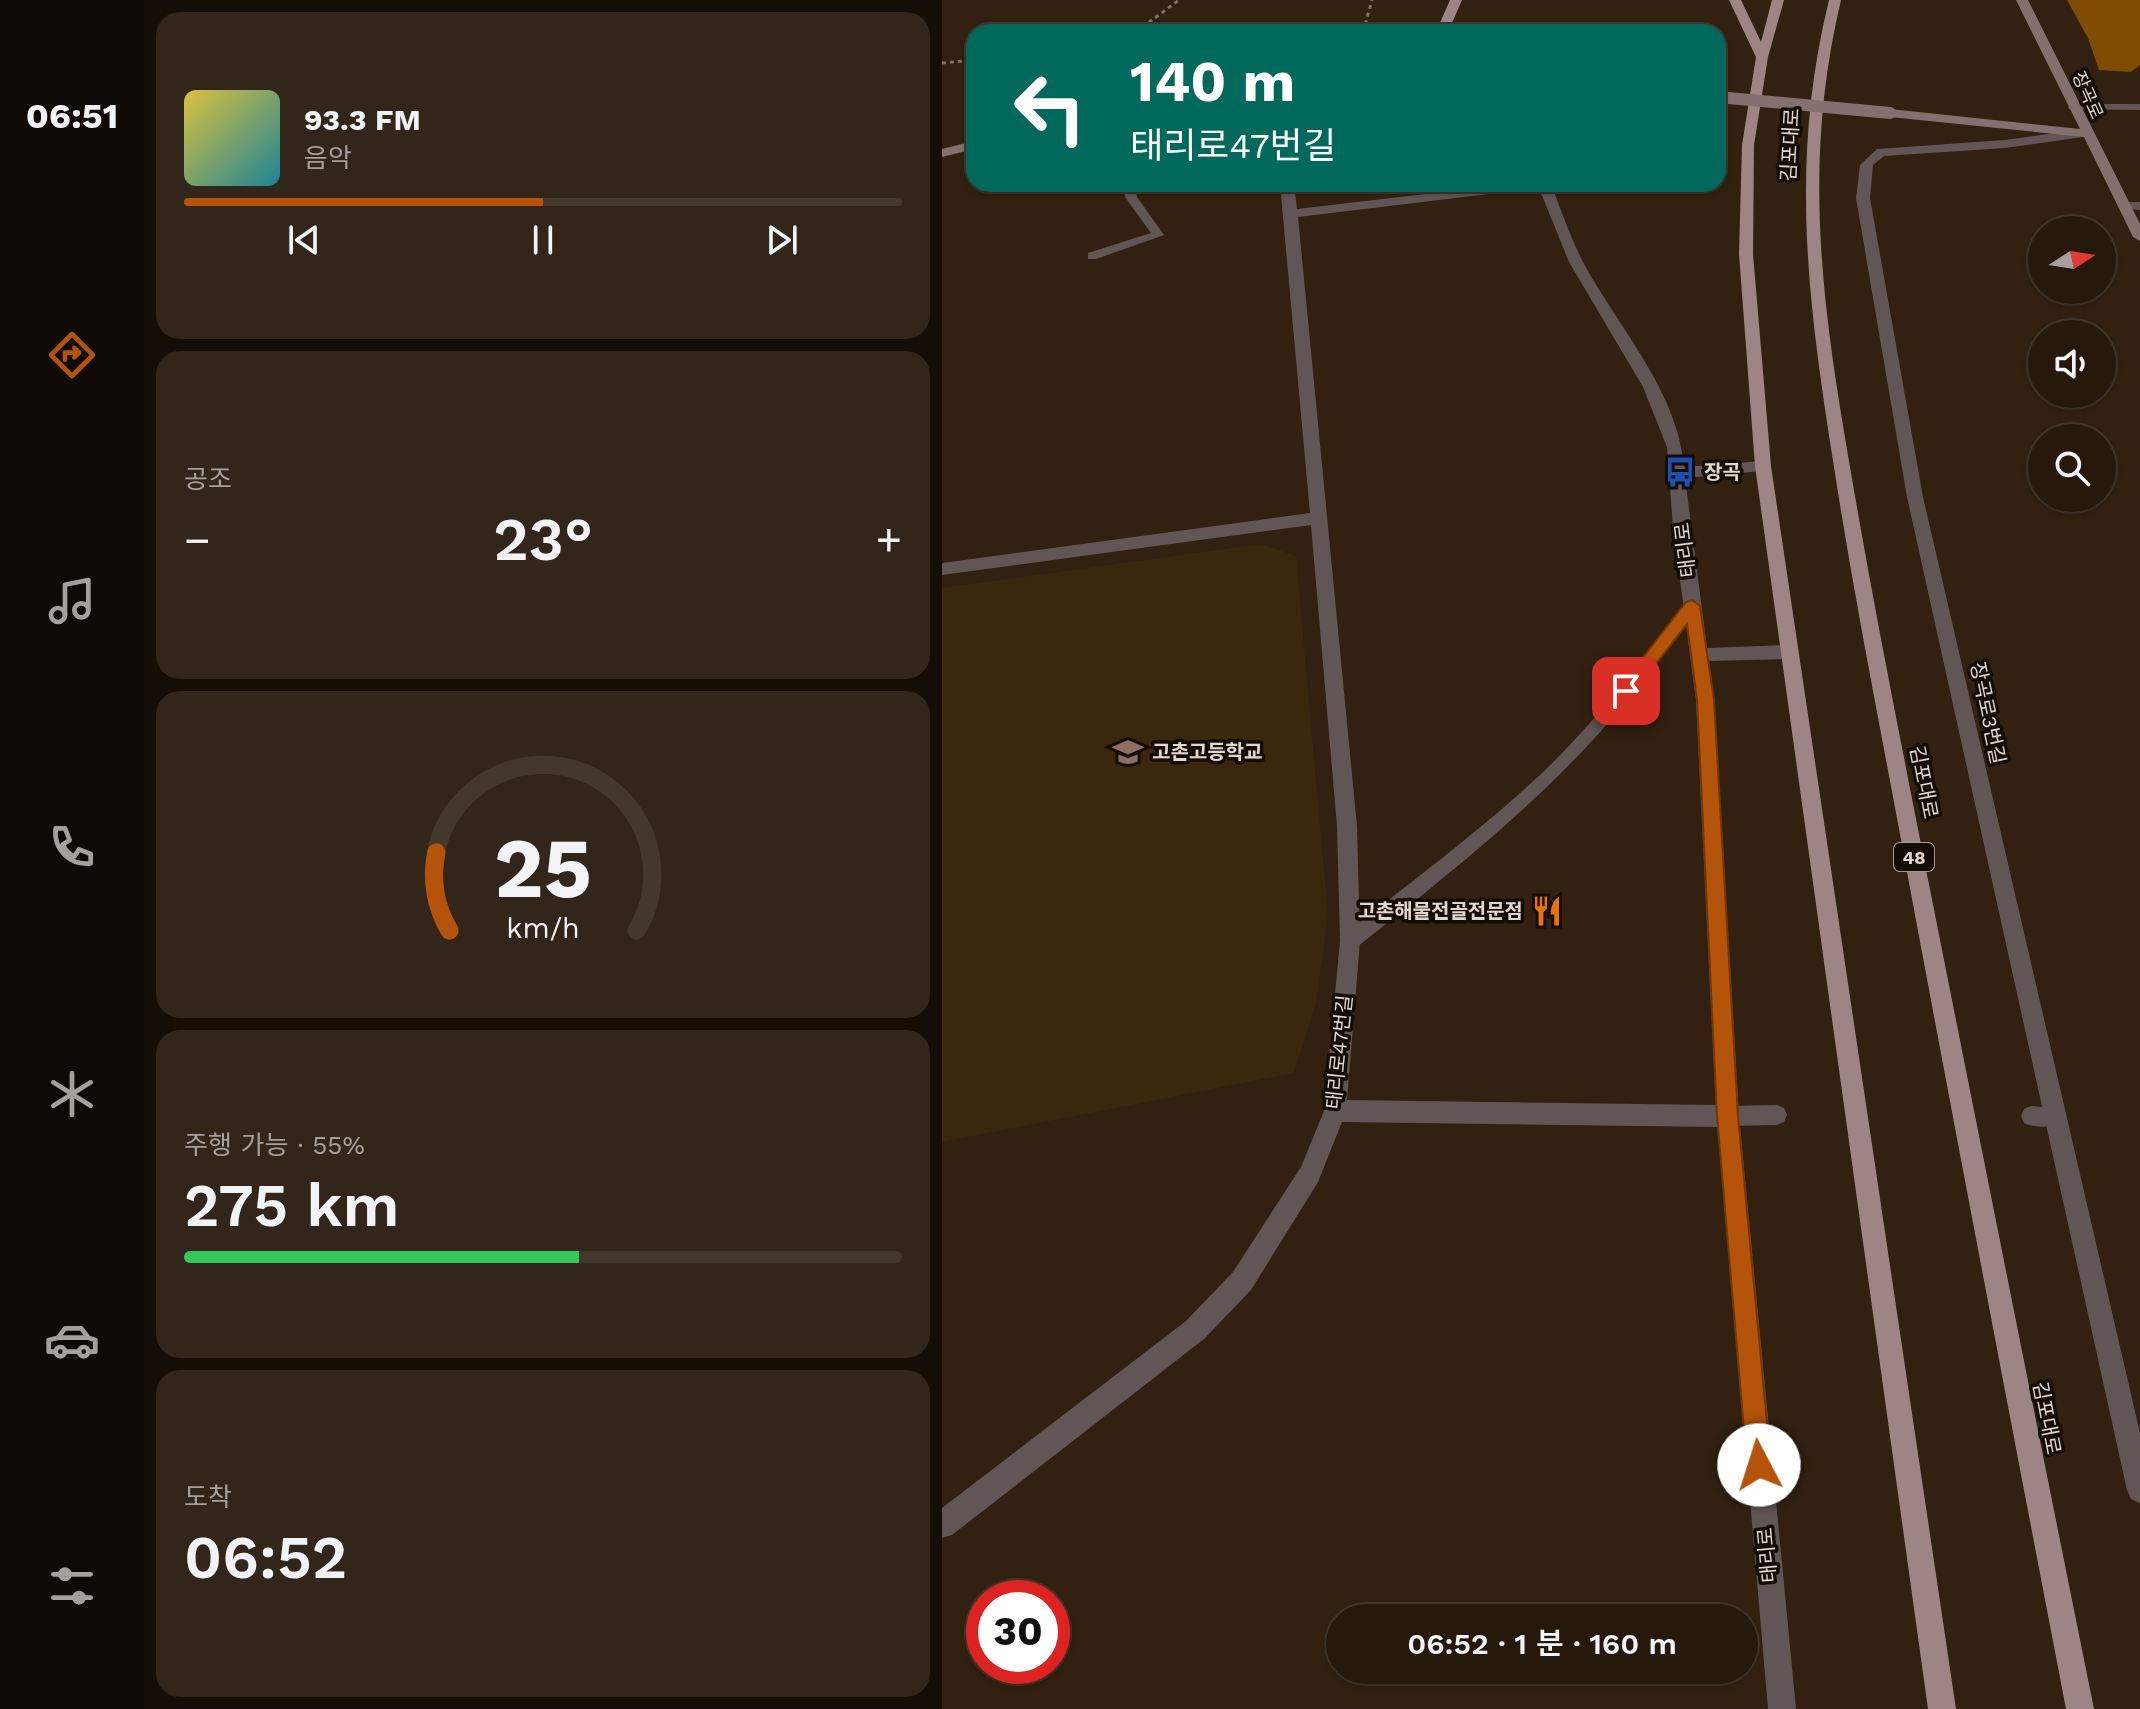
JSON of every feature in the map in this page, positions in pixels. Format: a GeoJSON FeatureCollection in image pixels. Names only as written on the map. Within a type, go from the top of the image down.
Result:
{"type":"FeatureCollection","features":[{"type":"Feature","properties":{"kind":"main road"},"geometry":{"type":"LineString","coordinates":[[1735,0],[1762,57]]}},
{"type":"Feature","properties":{"kind":"main road","name":"김포대로"},"geometry":{"type":"LineString","coordinates":[[1778,0],[1762,57],[1748,145],[1746,254],[1763,466],[1942,1709]]}},
{"type":"Feature","properties":{"kind":"main road","name":"김포대로"},"geometry":{"type":"LineString","coordinates":[[1835,0],[1818,82],[1811,166],[1812,249],[1826,366],[1866,607],[2080,1709]]}},
{"type":"Feature","properties":{"kind":"main road"},"geometry":{"type":"LineString","coordinates":[[1445,24],[1454,6]]}},
{"type":"Feature","properties":{"kind":"street","name":"장곡로"},"geometry":{"type":"LineString","coordinates":[[2022,0],[2140,237]]}},
{"type":"Feature","properties":{"kind":"street"},"geometry":{"type":"LineString","coordinates":[[1726,98],[2086,133]]}},
{"type":"Feature","properties":{"kind":"street","name":"장곡로3번길"},"geometry":{"type":"LineString","coordinates":[[2086,133],[2005,144],[1881,152],[1868,158],[1864,167],[1863,198],[1915,497],[2140,1490]]}},
{"type":"Feature","properties":{"kind":"street"},"geometry":{"type":"LineString","coordinates":[[942,153],[966,147]]}},
{"type":"Feature","properties":{"kind":"street"},"geometry":{"type":"LineString","coordinates":[[1288,192],[1291,214]]}},
{"type":"Feature","properties":{"kind":"street","name":"태리로"},"geometry":{"type":"LineString","coordinates":[[1291,214],[1477,192]]}},
{"type":"Feature","properties":{"kind":"street","name":"태리로"},"geometry":{"type":"LineString","coordinates":[[1547,192],[1576,262],[1666,417],[1678,473],[1707,731],[1728,1116],[1782,1709]]}},
{"type":"Feature","properties":{"kind":"street","name":"태리로47번길"},"geometry":{"type":"LineString","coordinates":[[942,1525],[1195,1330],[1242,1281],[1310,1174],[1335,1111],[1350,941],[1347,826],[1291,214]]}},
{"type":"Feature","properties":{"kind":"street"},"geometry":{"type":"LineString","coordinates":[[1678,473],[1763,466]]}},
{"type":"Feature","properties":{"kind":"street"},"geometry":{"type":"LineString","coordinates":[[942,569],[1318,518]]}},
{"type":"Feature","properties":{"kind":"street"},"geometry":{"type":"LineString","coordinates":[[1700,655],[1788,652]]}},
{"type":"Feature","properties":{"kind":"street"},"geometry":{"type":"LineString","coordinates":[[1335,1111],[1728,1116]]}},
{"type":"Feature","properties":{"kind":"lane"},"geometry":{"type":"LineString","coordinates":[[2073,107],[2140,107]]}},
{"type":"Feature","properties":{"kind":"lane"},"geometry":{"type":"LineString","coordinates":[[1092,256],[1158,235],[1130,192]]}},
{"type":"Feature","properties":{"kind":"lane"},"geometry":{"type":"LineString","coordinates":[[2124,205],[2140,206]]}},
{"type":"Feature","properties":{"kind":"lane"},"geometry":{"type":"LineString","coordinates":[[1350,941],[1477,840],[1547,779],[1588,737],[1692,606]]}},
{"type":"Feature","properties":{"kind":"lane"},"geometry":{"type":"LineString","coordinates":[[1728,1116],[1777,1115]]}},
{"type":"Feature","properties":{"kind":"lane"},"geometry":{"type":"LineString","coordinates":[[2031,1116],[2056,1116]]}},
{"type":"Feature","properties":{"kind":"path"},"geometry":{"type":"LineString","coordinates":[[1147,24],[1179,0]]}},
{"type":"Feature","properties":{"kind":"path"},"geometry":{"type":"LineString","coordinates":[[1365,24],[1372,0]]}},
{"type":"Feature","properties":{"kind":"path"},"geometry":{"type":"LineString","coordinates":[[942,63],[966,61]]}},
{"type":"Feature","properties":{"kind":"shaded area"},"geometry":{"type":"Polygon","coordinates":[[[2067,0],[2140,0],[2140,65],[2131,72],[2099,70],[2088,38],[2067,0]]]}},
{"type":"Feature","properties":{"kind":"shaded area","name":"고촌고등학교"},"geometry":{"type":"Polygon","coordinates":[[[1261,544],[1296,556],[1328,915],[1316,1003],[1294,1073],[942,1142],[942,588],[1261,544]]]}},
{"type":"Feature","properties":{"kind":"place","name":"장곡"},"geometry":{"type":"Point","coordinates":[1680,472]}},
{"type":"Feature","properties":{"kind":"place","name":"고촌고등학교"},"geometry":{"type":"Point","coordinates":[1128,752]}},
{"type":"Feature","properties":{"kind":"place","name":"고촌해물전골전문점"},"geometry":{"type":"Point","coordinates":[1547,911]}},
{"type":"Feature","properties":{"kind":"route"},"geometry":{"type":"LineString","coordinates":[[1626,691],[1692,606],[1705,700],[1728,1116],[1759,1465]]}}]}
